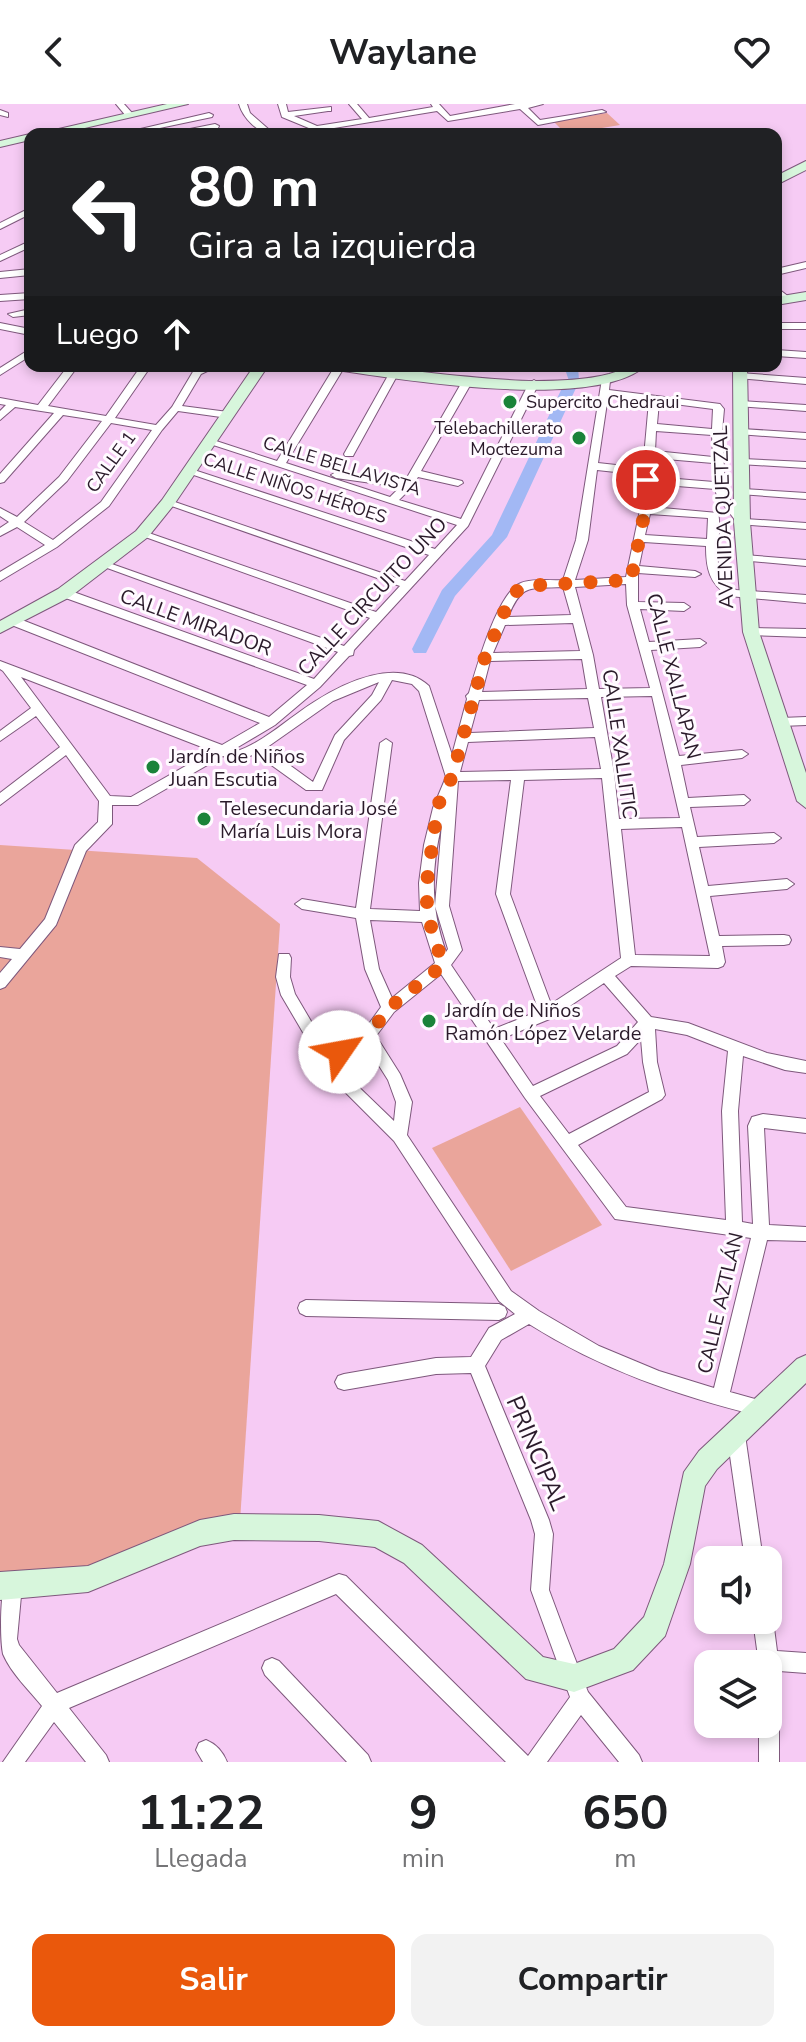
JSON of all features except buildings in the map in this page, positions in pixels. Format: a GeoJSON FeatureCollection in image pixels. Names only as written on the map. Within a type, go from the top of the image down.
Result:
{"type":"FeatureCollection","features":[{"type":"Feature","properties":{"kind":"street"},"geometry":{"type":"LineString","coordinates":[[61,128],[123,107],[182,104]]}},
{"type":"Feature","properties":{"kind":"street"},"geometry":{"type":"LineString","coordinates":[[205,104],[217,128]]}},
{"type":"Feature","properties":{"kind":"street"},"geometry":{"type":"LineString","coordinates":[[243,104],[246,114],[263,128]]}},
{"type":"Feature","properties":{"kind":"street"},"geometry":{"type":"LineString","coordinates":[[282,104],[285,115]]}},
{"type":"Feature","properties":{"kind":"street"},"geometry":{"type":"LineString","coordinates":[[355,104],[367,120]]}},
{"type":"Feature","properties":{"kind":"street"},"geometry":{"type":"LineString","coordinates":[[322,128],[436,106],[448,119],[539,104]]}},
{"type":"Feature","properties":{"kind":"street"},"geometry":{"type":"LineString","coordinates":[[520,105],[538,123],[602,112]]}},
{"type":"Feature","properties":{"kind":"street"},"geometry":{"type":"LineString","coordinates":[[285,115],[328,109]]}},
{"type":"Feature","properties":{"kind":"street"},"geometry":{"type":"LineString","coordinates":[[150,128],[209,115]]}},
{"type":"Feature","properties":{"kind":"street"},"geometry":{"type":"LineString","coordinates":[[285,115],[314,128]]}},
{"type":"Feature","properties":{"kind":"street"},"geometry":{"type":"LineString","coordinates":[[0,144],[24,138]]}},
{"type":"Feature","properties":{"kind":"street"},"geometry":{"type":"LineString","coordinates":[[782,178],[806,165]]}},
{"type":"Feature","properties":{"kind":"street"},"geometry":{"type":"LineString","coordinates":[[782,189],[806,177]]}},
{"type":"Feature","properties":{"kind":"street"},"geometry":{"type":"LineString","coordinates":[[0,226],[24,214]]}},
{"type":"Feature","properties":{"kind":"street"},"geometry":{"type":"LineString","coordinates":[[0,258],[24,247]]}},
{"type":"Feature","properties":{"kind":"street"},"geometry":{"type":"LineString","coordinates":[[782,271],[806,265]]}},
{"type":"Feature","properties":{"kind":"street"},"geometry":{"type":"LineString","coordinates":[[0,275],[24,273]]}},
{"type":"Feature","properties":{"kind":"street"},"geometry":{"type":"LineString","coordinates":[[0,298],[24,296]]}},
{"type":"Feature","properties":{"kind":"street"},"geometry":{"type":"LineString","coordinates":[[782,297],[806,296]]}},
{"type":"Feature","properties":{"kind":"street"},"geometry":{"type":"LineString","coordinates":[[13,314],[24,313]]}},
{"type":"Feature","properties":{"kind":"street"},"geometry":{"type":"LineString","coordinates":[[0,326],[24,331]]}},
{"type":"Feature","properties":{"kind":"street"},"geometry":{"type":"LineString","coordinates":[[782,326],[806,326]]}},
{"type":"Feature","properties":{"kind":"street"},"geometry":{"type":"LineString","coordinates":[[782,353],[806,355]]}},
{"type":"Feature","properties":{"kind":"street"},"geometry":{"type":"LineString","coordinates":[[2,369],[24,356]]}},
{"type":"Feature","properties":{"kind":"street"},"geometry":{"type":"LineString","coordinates":[[41,408],[68,372]]}},
{"type":"Feature","properties":{"kind":"street"},"geometry":{"type":"LineString","coordinates":[[0,533],[17,523],[48,496],[142,372]]}},
{"type":"Feature","properties":{"kind":"street","name":"CALLE 1"},"geometry":{"type":"LineString","coordinates":[[0,577],[53,545],[105,504],[158,428],[176,408],[197,372]]}},
{"type":"Feature","properties":{"kind":"street"},"geometry":{"type":"LineString","coordinates":[[7,625],[64,593],[105,565],[142,534],[190,472],[224,414],[255,372]]}},
{"type":"Feature","properties":{"kind":"street"},"geometry":{"type":"LineString","coordinates":[[280,465],[334,372]]}},
{"type":"Feature","properties":{"kind":"street"},"geometry":{"type":"LineString","coordinates":[[379,372],[467,382],[604,386],[719,409],[717,460],[722,496],[742,522],[806,526]]}},
{"type":"Feature","properties":{"kind":"street"},"geometry":{"type":"LineString","coordinates":[[604,386],[628,372]]}},
{"type":"Feature","properties":{"kind":"street","name":"AVENIDA QUETZAL"},"geometry":{"type":"LineString","coordinates":[[740,372],[742,522],[751,632],[781,722],[801,763],[806,801]]}},
{"type":"Feature","properties":{"kind":"street"},"geometry":{"type":"LineString","coordinates":[[747,372],[806,381]]}},
{"type":"Feature","properties":{"kind":"street"},"geometry":{"type":"LineString","coordinates":[[349,454],[393,374]]}},
{"type":"Feature","properties":{"kind":"street"},"geometry":{"type":"LineString","coordinates":[[393,500],[408,485],[467,382]]}},
{"type":"Feature","properties":{"kind":"street","name":"CALLE CIRCUITO UNO"},"geometry":{"type":"LineString","coordinates":[[106,800],[133,802],[225,751],[271,722],[349,652],[464,524],[534,383]]}},
{"type":"Feature","properties":{"kind":"street"},"geometry":{"type":"LineString","coordinates":[[568,583],[582,540],[604,386]]}},
{"type":"Feature","properties":{"kind":"street","name":"CALLE XALLAPAN"},"geometry":{"type":"LineString","coordinates":[[628,960],[718,962],[689,822],[658,692],[633,605],[632,574],[645,510],[654,397]]}},
{"type":"Feature","properties":{"kind":"street"},"geometry":{"type":"LineString","coordinates":[[0,401],[158,428]]}},
{"type":"Feature","properties":{"kind":"street"},"geometry":{"type":"LineString","coordinates":[[0,417],[12,404]]}},
{"type":"Feature","properties":{"kind":"street"},"geometry":{"type":"LineString","coordinates":[[741,404],[806,408]]}},
{"type":"Feature","properties":{"kind":"street"},"geometry":{"type":"LineString","coordinates":[[176,408],[224,414]]}},
{"type":"Feature","properties":{"kind":"street"},"geometry":{"type":"LineString","coordinates":[[0,480],[60,412]]}},
{"type":"Feature","properties":{"kind":"street"},"geometry":{"type":"LineString","coordinates":[[650,427],[717,432]]}},
{"type":"Feature","properties":{"kind":"street"},"geometry":{"type":"LineString","coordinates":[[742,432],[806,436]]}},
{"type":"Feature","properties":{"kind":"street","name":"CALLE BELLAVISTA"},"geometry":{"type":"LineString","coordinates":[[209,442],[464,524]]}},
{"type":"Feature","properties":{"kind":"street"},"geometry":{"type":"LineString","coordinates":[[648,454],[717,460]]}},
{"type":"Feature","properties":{"kind":"street"},"geometry":{"type":"LineString","coordinates":[[743,462],[806,465]]}},
{"type":"Feature","properties":{"kind":"street"},"geometry":{"type":"LineString","coordinates":[[593,466],[720,486]]}},
{"type":"Feature","properties":{"kind":"street"},"geometry":{"type":"LineString","coordinates":[[296,469],[408,485]]}},
{"type":"Feature","properties":{"kind":"street","name":"CALLE NIÑOS HÉROES"},"geometry":{"type":"LineString","coordinates":[[190,472],[435,553]]}},
{"type":"Feature","properties":{"kind":"street"},"geometry":{"type":"LineString","coordinates":[[415,473],[458,483]]}},
{"type":"Feature","properties":{"kind":"street"},"geometry":{"type":"LineString","coordinates":[[743,492],[806,496]]}},
{"type":"Feature","properties":{"kind":"street"},"geometry":{"type":"LineString","coordinates":[[168,503],[407,585]]}},
{"type":"Feature","properties":{"kind":"street"},"geometry":{"type":"LineString","coordinates":[[645,510],[714,515],[711,565],[722,589],[806,599]]}},
{"type":"Feature","properties":{"kind":"street"},"geometry":{"type":"LineString","coordinates":[[0,511],[53,545]]}},
{"type":"Feature","properties":{"kind":"street"},"geometry":{"type":"LineString","coordinates":[[142,534],[378,617]]}},
{"type":"Feature","properties":{"kind":"street"},"geometry":{"type":"LineString","coordinates":[[639,538],[714,543]]}},
{"type":"Feature","properties":{"kind":"street"},"geometry":{"type":"LineString","coordinates":[[744,558],[806,563]]}},
{"type":"Feature","properties":{"kind":"street"},"geometry":{"type":"LineString","coordinates":[[105,565],[349,652]]}},
{"type":"Feature","properties":{"kind":"street"},"geometry":{"type":"LineString","coordinates":[[340,1052],[368,1036],[389,1008],[443,965],[455,950],[432,908],[452,777],[472,696],[511,596],[523,586],[632,574],[695,574]]}},
{"type":"Feature","properties":{"kind":"street","name":"CALLE XALLITIC"},"geometry":{"type":"LineString","coordinates":[[568,583],[587,655],[608,773],[628,960]]}},
{"type":"Feature","properties":{"kind":"street","name":"CALLE MIRADOR"},"geometry":{"type":"LineString","coordinates":[[64,593],[316,684]]}},
{"type":"Feature","properties":{"kind":"street"},"geometry":{"type":"LineString","coordinates":[[633,605],[684,607]]}},
{"type":"Feature","properties":{"kind":"street"},"geometry":{"type":"LineString","coordinates":[[500,621],[577,619]]}},
{"type":"Feature","properties":{"kind":"street"},"geometry":{"type":"LineString","coordinates":[[7,625],[271,722]]}},
{"type":"Feature","properties":{"kind":"street"},"geometry":{"type":"LineString","coordinates":[[751,632],[806,633]]}},
{"type":"Feature","properties":{"kind":"street"},"geometry":{"type":"LineString","coordinates":[[646,646],[700,643]]}},
{"type":"Feature","properties":{"kind":"street"},"geometry":{"type":"LineString","coordinates":[[485,657],[587,655]]}},
{"type":"Feature","properties":{"kind":"street"},"geometry":{"type":"LineString","coordinates":[[0,983],[51,921],[80,848],[105,824],[106,800],[3,669]]}},
{"type":"Feature","properties":{"kind":"street"},"geometry":{"type":"LineString","coordinates":[[3,669],[225,751],[234,757],[257,748],[328,699],[388,677],[408,676],[419,680],[425,689],[452,777]]}},
{"type":"Feature","properties":{"kind":"street"},"geometry":{"type":"LineString","coordinates":[[257,748],[311,787],[317,787],[339,738],[377,697],[388,677]]}},
{"type":"Feature","properties":{"kind":"street"},"geometry":{"type":"LineString","coordinates":[[472,696],[658,692]]}},
{"type":"Feature","properties":{"kind":"street"},"geometry":{"type":"LineString","coordinates":[[0,737],[37,709]]}},
{"type":"Feature","properties":{"kind":"street"},"geometry":{"type":"LineString","coordinates":[[781,722],[806,721]]}},
{"type":"Feature","properties":{"kind":"street"},"geometry":{"type":"LineString","coordinates":[[462,738],[601,732]]}},
{"type":"Feature","properties":{"kind":"street"},"geometry":{"type":"LineString","coordinates":[[386,743],[362,914],[372,969],[389,1008]]}},
{"type":"Feature","properties":{"kind":"street"},"geometry":{"type":"LineString","coordinates":[[0,800],[67,748]]}},
{"type":"Feature","properties":{"kind":"street"},"geometry":{"type":"LineString","coordinates":[[674,761],[742,754]]}},
{"type":"Feature","properties":{"kind":"street"},"geometry":{"type":"LineString","coordinates":[[452,777],[608,773]]}},
{"type":"Feature","properties":{"kind":"street"},"geometry":{"type":"LineString","coordinates":[[518,777],[503,894],[547,1014]]}},
{"type":"Feature","properties":{"kind":"street"},"geometry":{"type":"LineString","coordinates":[[683,803],[744,800]]}},
{"type":"Feature","properties":{"kind":"street"},"geometry":{"type":"LineString","coordinates":[[612,824],[689,822]]}},
{"type":"Feature","properties":{"kind":"street"},"geometry":{"type":"LineString","coordinates":[[693,842],[774,838]]}},
{"type":"Feature","properties":{"kind":"street"},"geometry":{"type":"LineString","coordinates":[[704,891],[787,884]]}},
{"type":"Feature","properties":{"kind":"street"},"geometry":{"type":"LineString","coordinates":[[302,904],[362,914],[432,908]]}},
{"type":"Feature","properties":{"kind":"street"},"geometry":{"type":"LineString","coordinates":[[715,941],[784,940]]}},
{"type":"Feature","properties":{"kind":"street"},"geometry":{"type":"LineString","coordinates":[[0,952],[25,955]]}},
{"type":"Feature","properties":{"kind":"street"},"geometry":{"type":"LineString","coordinates":[[284,958],[283,977],[288,995],[333,1071],[399,1136],[502,1304],[495,1334],[476,1365],[436,1366],[344,1382]]}},
{"type":"Feature","properties":{"kind":"street"},"geometry":{"type":"LineString","coordinates":[[490,1037],[547,1014],[607,977],[628,960]]}},
{"type":"Feature","properties":{"kind":"street"},"geometry":{"type":"LineString","coordinates":[[443,965],[530,1094],[621,1214],[761,1232],[806,1234]]}},
{"type":"Feature","properties":{"kind":"street"},"geometry":{"type":"LineString","coordinates":[[567,1143],[657,1095],[650,1062],[647,1022],[607,977]]}},
{"type":"Feature","properties":{"kind":"street"},"geometry":{"type":"LineString","coordinates":[[647,1022],[686,1027],[785,1066],[806,1067]]}},
{"type":"Feature","properties":{"kind":"street"},"geometry":{"type":"LineString","coordinates":[[530,1094],[622,1050],[647,1022]]}},
{"type":"Feature","properties":{"kind":"street"},"geometry":{"type":"LineString","coordinates":[[368,1036],[395,1078],[404,1102],[399,1136]]}},
{"type":"Feature","properties":{"kind":"street"},"geometry":{"type":"LineString","coordinates":[[734,1228],[730,1111],[736,1048]]}},
{"type":"Feature","properties":{"kind":"street","name":"CALLE AZTLÁN"},"geometry":{"type":"LineString","coordinates":[[720,1398],[761,1232],[757,1122],[806,1126]]}},
{"type":"Feature","properties":{"kind":"street"},"geometry":{"type":"LineString","coordinates":[[306,1308],[502,1304],[528,1315],[588,1350],[702,1394],[760,1408]]}},
{"type":"Feature","properties":{"kind":"street"},"geometry":{"type":"LineString","coordinates":[[495,1334],[528,1315]]}},
{"type":"Feature","properties":{"kind":"street","name":"PRINCIPAL"},"geometry":{"type":"LineString","coordinates":[[476,1365],[540,1520],[544,1534],[540,1590],[578,1688],[632,1762]]}},
{"type":"Feature","properties":{"kind":"street"},"geometry":{"type":"LineString","coordinates":[[535,1762],[578,1688],[623,1660],[655,1626],[677,1564],[693,1481],[708,1460],[806,1367]]}},
{"type":"Feature","properties":{"kind":"street"},"geometry":{"type":"LineString","coordinates":[[736,1435],[752,1546]]}},
{"type":"Feature","properties":{"kind":"street"},"geometry":{"type":"LineString","coordinates":[[99,1762],[11,1651],[7,1639],[6,1585],[88,1579],[200,1533],[234,1527],[319,1528],[378,1534],[413,1554],[536,1669],[578,1688]]}},
{"type":"Feature","properties":{"kind":"street"},"geometry":{"type":"LineString","coordinates":[[13,1762],[55,1704],[339,1583],[520,1762]]}},
{"type":"Feature","properties":{"kind":"street"},"geometry":{"type":"LineString","coordinates":[[782,1661],[806,1663]]}},
{"type":"Feature","properties":{"kind":"street"},"geometry":{"type":"LineString","coordinates":[[272,1668],[361,1762]]}},
{"type":"Feature","properties":{"kind":"street"},"geometry":{"type":"LineString","coordinates":[[769,1738],[769,1762]]}},
{"type":"Feature","properties":{"kind":"shaded area"},"geometry":{"type":"Polygon","coordinates":[[[607,113],[620,125],[560,128],[554,122],[607,113]]]}},
{"type":"Feature","properties":{"kind":"shaded area"},"geometry":{"type":"Polygon","coordinates":[[[0,845],[197,858],[280,924],[240,1521],[71,1587],[0,1590],[0,845]]]}},
{"type":"Feature","properties":{"kind":"shaded area"},"geometry":{"type":"Polygon","coordinates":[[[520,1107],[602,1225],[511,1271],[432,1148],[520,1107]]]}},
{"type":"Feature","properties":{"kind":"waterway"},"geometry":{"type":"LineString","coordinates":[[572,372],[574,378]]}},
{"type":"Feature","properties":{"kind":"waterway"},"geometry":{"type":"LineString","coordinates":[[420,649],[448,594],[499,537],[569,388]]}},
{"type":"Feature","properties":{"kind":"place","name":"Supercito Chedraui"},"geometry":{"type":"Point","coordinates":[510,402]}},
{"type":"Feature","properties":{"kind":"place","name":"Telebachillerato Moctezuma"},"geometry":{"type":"Point","coordinates":[579,438]}},
{"type":"Feature","properties":{"kind":"place","name":"Jardín de Niños Juan Escutia"},"geometry":{"type":"Point","coordinates":[153,767]}},
{"type":"Feature","properties":{"kind":"place","name":"Telesecundaria José María Luis Mora"},"geometry":{"type":"Point","coordinates":[204,819]}},
{"type":"Feature","properties":{"kind":"place","name":"Jardín de Niños Ramón López Velarde"},"geometry":{"type":"Point","coordinates":[429,1021]}},
{"type":"Feature","properties":{"kind":"route"},"geometry":{"type":"LineString","coordinates":[[340,1052],[368,1036],[389,1008],[443,965],[428,917],[426,888],[438,805],[452,777],[485,657],[511,596],[523,586],[631,580],[645,510],[646,480]]}}]}
